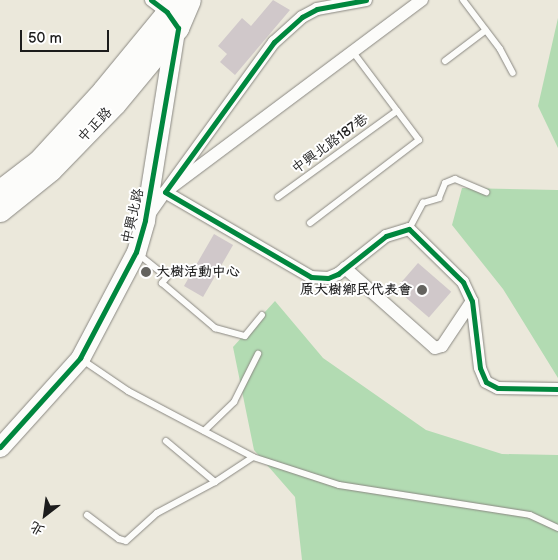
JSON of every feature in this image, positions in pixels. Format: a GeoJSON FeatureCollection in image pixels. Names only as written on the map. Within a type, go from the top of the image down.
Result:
{"type":"FeatureCollection","features":[{"type":"Feature","properties":{"kind":"main road"},"geometry":{"type":"LineString","coordinates":[[167,10],[190,0]]}},
{"type":"Feature","properties":{"kind":"main road","name":"中正路"},"geometry":{"type":"LineString","coordinates":[[0,190],[44,154],[103,90],[167,10]]}},
{"type":"Feature","properties":{"kind":"main road","name":"中正路"},"geometry":{"type":"LineString","coordinates":[[0,212],[58,164],[115,104],[167,10]]}},
{"type":"Feature","properties":{"kind":"street"},"geometry":{"type":"LineString","coordinates":[[366,0],[317,9],[302,17],[274,42],[165,192],[311,277],[328,278],[345,268],[386,236],[409,229],[463,282],[472,301],[480,368],[486,382],[498,388],[558,389]]}},
{"type":"Feature","properties":{"kind":"street","name":"中興北路"},"geometry":{"type":"LineString","coordinates":[[145,220],[165,192],[422,0]]}},
{"type":"Feature","properties":{"kind":"street","name":"中興北路"},"geometry":{"type":"LineString","coordinates":[[0,447],[80,358],[136,252],[145,220],[167,10]]}},
{"type":"Feature","properties":{"kind":"street"},"geometry":{"type":"LineString","coordinates":[[345,268],[435,348],[442,346],[472,301]]}},
{"type":"Feature","properties":{"kind":"lane"},"geometry":{"type":"LineString","coordinates":[[463,0],[486,30],[513,72]]}},
{"type":"Feature","properties":{"kind":"lane"},"geometry":{"type":"LineString","coordinates":[[445,61],[486,30]]}},
{"type":"Feature","properties":{"kind":"lane"},"geometry":{"type":"LineString","coordinates":[[310,223],[419,140],[353,52]]}},
{"type":"Feature","properties":{"kind":"lane","name":"中興北路187巷"},"geometry":{"type":"LineString","coordinates":[[278,197],[397,111]]}},
{"type":"Feature","properties":{"kind":"lane"},"geometry":{"type":"LineString","coordinates":[[409,229],[423,203],[439,198],[445,183],[455,179],[486,192]]}},
{"type":"Feature","properties":{"kind":"lane"},"geometry":{"type":"LineString","coordinates":[[136,252],[167,277],[162,284],[215,328],[245,336],[262,315]]}},
{"type":"Feature","properties":{"kind":"lane"},"geometry":{"type":"LineString","coordinates":[[204,431],[234,402],[258,354]]}},
{"type":"Feature","properties":{"kind":"lane"},"geometry":{"type":"LineString","coordinates":[[80,358],[128,391],[253,457],[338,485],[530,515],[558,528]]}},
{"type":"Feature","properties":{"kind":"lane"},"geometry":{"type":"LineString","coordinates":[[166,441],[215,482]]}},
{"type":"Feature","properties":{"kind":"lane"},"geometry":{"type":"LineString","coordinates":[[87,515],[119,539],[126,541],[157,512],[215,482],[253,457]]}},
{"type":"Feature","properties":{"kind":"green space"},"geometry":{"type":"Polygon","coordinates":[[[558,18],[558,148],[538,106],[558,18]]]}},
{"type":"Feature","properties":{"kind":"green space"},"geometry":{"type":"Polygon","coordinates":[[[462,188],[558,190],[558,378],[503,289],[452,225],[462,188]]]}},
{"type":"Feature","properties":{"kind":"green space"},"geometry":{"type":"Polygon","coordinates":[[[275,301],[323,358],[426,430],[502,454],[558,455],[558,560],[302,560],[295,497],[254,450],[233,347],[275,301]]]}},
{"type":"Feature","properties":{"kind":"building"},"geometry":{"type":"Polygon","coordinates":[[[273,0],[290,10],[235,75],[220,62],[227,54],[218,46],[242,18],[251,26],[273,0]]]}},
{"type":"Feature","properties":{"kind":"building"},"geometry":{"type":"Polygon","coordinates":[[[214,234],[233,245],[203,297],[184,286],[214,234]]]}},
{"type":"Feature","properties":{"kind":"building","name":"原大樹鄉民代表會"},"geometry":{"type":"Polygon","coordinates":[[[418,263],[451,292],[429,318],[396,289],[418,263]]]}},
{"type":"Feature","properties":{"kind":"cycle path"},"geometry":{"type":"LineString","coordinates":[[0,447],[80,358],[136,252],[145,220],[178,28],[167,12],[151,0]]}},
{"type":"Feature","properties":{"kind":"cycle path"},"geometry":{"type":"LineString","coordinates":[[366,0],[317,9],[302,17],[274,42],[165,192],[311,277],[328,278],[338,274],[386,236],[409,229],[463,282],[472,301],[480,368],[486,382],[498,388],[558,389]]}},
{"type":"Feature","properties":{"kind":"place","name":"大樹活動中心"},"geometry":{"type":"Point","coordinates":[146,272]}},
{"type":"Feature","properties":{"kind":"place","name":"原大樹鄉民代表會"},"geometry":{"type":"Point","coordinates":[422,290]}}]}
